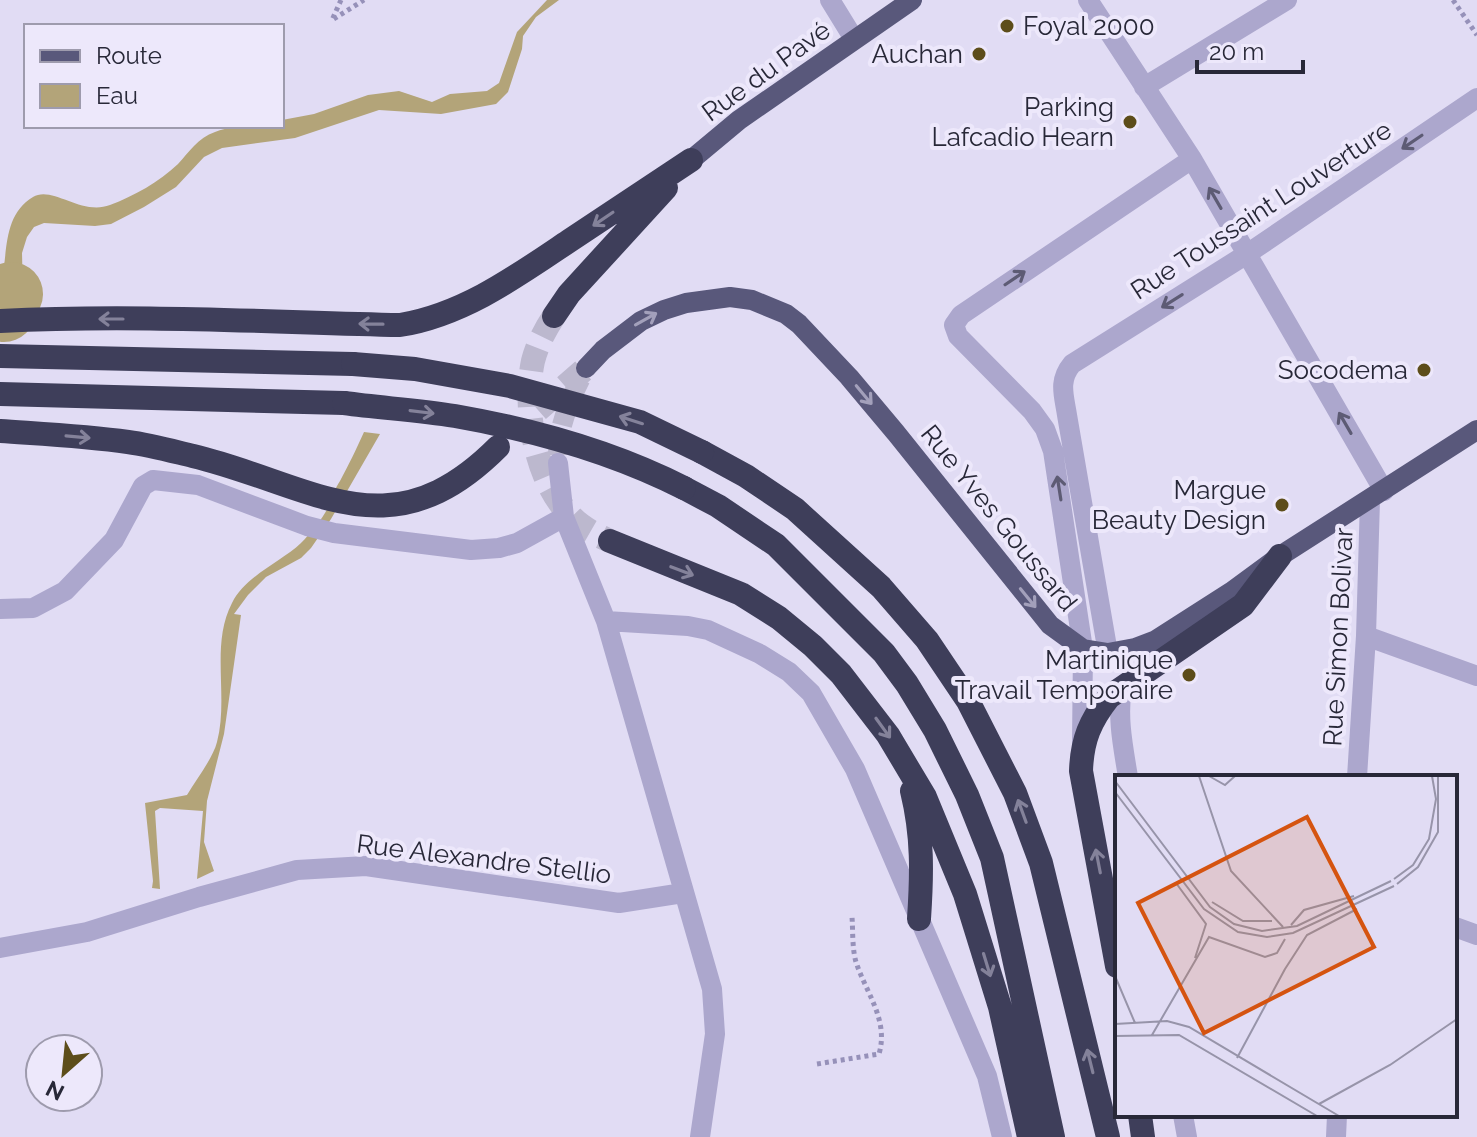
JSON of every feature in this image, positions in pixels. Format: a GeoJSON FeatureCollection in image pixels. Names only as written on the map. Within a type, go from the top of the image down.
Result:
{"type":"FeatureCollection","features":[{"type":"Feature","properties":{"kind":"highway"},"geometry":{"type":"LineString","coordinates":[[554,316],[583,279],[691,160]]}},
{"type":"Feature","properties":{"kind":"highway"},"geometry":{"type":"LineString","coordinates":[[0,321],[49,318],[400,325],[425,320],[450,312],[538,262],[691,160]]}},
{"type":"Feature","properties":{"kind":"highway"},"geometry":{"type":"LineString","coordinates":[[0,356],[353,364],[415,369],[510,386],[640,422],[746,476],[795,509],[881,587],[927,640],[968,701],[1015,793],[1041,863],[1108,1137]]}},
{"type":"Feature","properties":{"kind":"highway"},"geometry":{"type":"LineString","coordinates":[[0,394],[344,403],[454,416],[548,436],[614,456],[718,506],[776,545],[884,653],[935,730],[967,795],[992,858],[1053,1137]]}},
{"type":"Feature","properties":{"kind":"highway"},"geometry":{"type":"LineString","coordinates":[[0,431],[92,438],[156,447],[202,458],[312,495],[349,504],[383,506],[415,501],[434,494],[481,464],[498,447]]}},
{"type":"Feature","properties":{"kind":"highway"},"geometry":{"type":"LineString","coordinates":[[610,541],[741,594],[779,618],[841,674],[880,724],[925,797],[965,894],[1000,1007],[1029,1137]]}},
{"type":"Feature","properties":{"kind":"highway"},"geometry":{"type":"LineString","coordinates":[[1115,955],[1081,771],[1082,751],[1088,731],[1109,697],[1243,605],[1280,556]]}},
{"type":"Feature","properties":{"kind":"highway"},"geometry":{"type":"LineString","coordinates":[[905,762],[917,811],[922,850],[919,919]]}},
{"type":"Feature","properties":{"kind":"highway"},"geometry":{"type":"LineString","coordinates":[[1140,1117],[1143,1137]]}},
{"type":"Feature","properties":{"kind":"main road","name":"Rue du Pavé"},"geometry":{"type":"LineString","coordinates":[[691,160],[739,120],[912,0]]}},
{"type":"Feature","properties":{"kind":"main road","name":"Rue Yves Goussard"},"geometry":{"type":"LineString","coordinates":[[586,368],[603,350],[641,321],[686,303],[730,297],[752,300],[786,314],[849,377],[1050,625],[1083,649],[1108,653],[1156,640],[1280,556],[1477,430]]}},
{"type":"Feature","properties":{"kind":"street"},"geometry":{"type":"LineString","coordinates":[[830,0],[854,39]]}},
{"type":"Feature","properties":{"kind":"street"},"geometry":{"type":"LineString","coordinates":[[1088,0],[1192,159],[1377,495]]}},
{"type":"Feature","properties":{"kind":"street"},"geometry":{"type":"LineString","coordinates":[[1144,87],[1287,0]]}},
{"type":"Feature","properties":{"kind":"street","name":"Rue Toussaint Louverture"},"geometry":{"type":"LineString","coordinates":[[1108,653],[1062,381],[1065,372],[1072,364],[1247,254],[1477,98]]}},
{"type":"Feature","properties":{"kind":"street"},"geometry":{"type":"LineString","coordinates":[[1082,751],[1083,649],[1053,451],[1045,429],[1032,411],[958,336],[954,325],[961,315],[1192,159]]}},
{"type":"Feature","properties":{"kind":"street"},"geometry":{"type":"LineString","coordinates":[[558,463],[564,517],[606,621],[712,989],[715,1034],[700,1137]]}},
{"type":"Feature","properties":{"kind":"street"},"geometry":{"type":"LineString","coordinates":[[0,609],[33,608],[65,591],[114,540],[143,486],[153,480],[198,485],[334,533],[471,550],[517,543],[564,517]]}},
{"type":"Feature","properties":{"kind":"street","name":"Rue Simon Bolivar"},"geometry":{"type":"LineString","coordinates":[[1357,775],[1377,495]]}},
{"type":"Feature","properties":{"kind":"street"},"geometry":{"type":"LineString","coordinates":[[606,621],[708,630],[760,654],[789,672],[811,693],[855,769],[987,1076],[1002,1137]]}},
{"type":"Feature","properties":{"kind":"street"},"geometry":{"type":"LineString","coordinates":[[1366,636],[1477,676]]}},
{"type":"Feature","properties":{"kind":"street"},"geometry":{"type":"LineString","coordinates":[[1122,687],[1120,728],[1128,775]]}},
{"type":"Feature","properties":{"kind":"street","name":"Rue Alexandre Stellio"},"geometry":{"type":"LineString","coordinates":[[0,948],[87,932],[297,870],[366,866],[619,903],[683,893]]}},
{"type":"Feature","properties":{"kind":"street"},"geometry":{"type":"LineString","coordinates":[[1457,928],[1477,935]]}},
{"type":"Feature","properties":{"kind":"street"},"geometry":{"type":"LineString","coordinates":[[1183,1117],[1187,1137]]}},
{"type":"Feature","properties":{"kind":"street"},"geometry":{"type":"LineString","coordinates":[[1336,1137],[1337,1117]]}},
{"type":"Feature","properties":{"kind":"path"},"geometry":{"type":"LineString","coordinates":[[341,0],[332,20],[364,0]]}},
{"type":"Feature","properties":{"kind":"path"},"geometry":{"type":"LineString","coordinates":[[1453,0],[1477,35]]}},
{"type":"Feature","properties":{"kind":"path"},"geometry":{"type":"LineString","coordinates":[[817,1064],[879,1054],[884,1038],[873,1000],[855,960],[852,917]]}},
{"type":"Feature","properties":{"kind":"water"},"geometry":{"type":"Polygon","coordinates":[[[547,0],[559,0],[536,17],[523,36],[508,92],[496,104],[441,114],[379,110],[295,138],[222,148],[204,157],[176,187],[111,224],[44,223],[34,227],[22,253],[23,294],[0,291],[10,228],[18,210],[33,197],[49,195],[88,207],[110,205],[154,183],[199,142],[223,129],[284,128],[284,120],[314,114],[368,95],[399,91],[432,102],[450,94],[487,91],[499,83],[517,32],[547,0]]]}},
{"type":"Feature","properties":{"kind":"water"},"geometry":{"type":"Polygon","coordinates":[[[364,432],[380,434],[311,548],[301,558],[266,577],[234,614],[241,615],[224,734],[207,801],[204,842],[214,871],[197,879],[203,811],[160,808],[155,811],[160,889],[152,888],[145,803],[187,795],[215,748],[220,725],[222,636],[232,603],[245,585],[293,550],[317,525],[364,432]]]}},
{"type":"Feature","properties":{"kind":"waterway"},"geometry":{"type":"LineString","coordinates":[[4,310],[11,294]]}},
{"type":"Feature","properties":{"kind":"tunnel"},"geometry":{"type":"LineString","coordinates":[[554,316],[533,361],[530,400],[534,442],[557,499],[578,523],[610,541]]}},
{"type":"Feature","properties":{"kind":"tunnel"},"geometry":{"type":"LineString","coordinates":[[558,455],[563,421],[586,368]]}},
{"type":"Feature","properties":{"kind":"tunnel"},"geometry":{"type":"LineString","coordinates":[[538,410],[586,368]]}},
{"type":"Feature","properties":{"kind":"place","name":"Foyal 2000"},"geometry":{"type":"Point","coordinates":[1007,26]}},
{"type":"Feature","properties":{"kind":"place","name":"Auchan"},"geometry":{"type":"Point","coordinates":[979,54]}},
{"type":"Feature","properties":{"kind":"place","name":"Parking Lafcadio Hearn"},"geometry":{"type":"Point","coordinates":[1130,122]}},
{"type":"Feature","properties":{"kind":"place","name":"Socodema"},"geometry":{"type":"Point","coordinates":[1424,370]}},
{"type":"Feature","properties":{"kind":"place","name":"Margue Beauty Design"},"geometry":{"type":"Point","coordinates":[1282,505]}},
{"type":"Feature","properties":{"kind":"place","name":"Martinique Travail Temporaire"},"geometry":{"type":"Point","coordinates":[1189,675]}}]}
